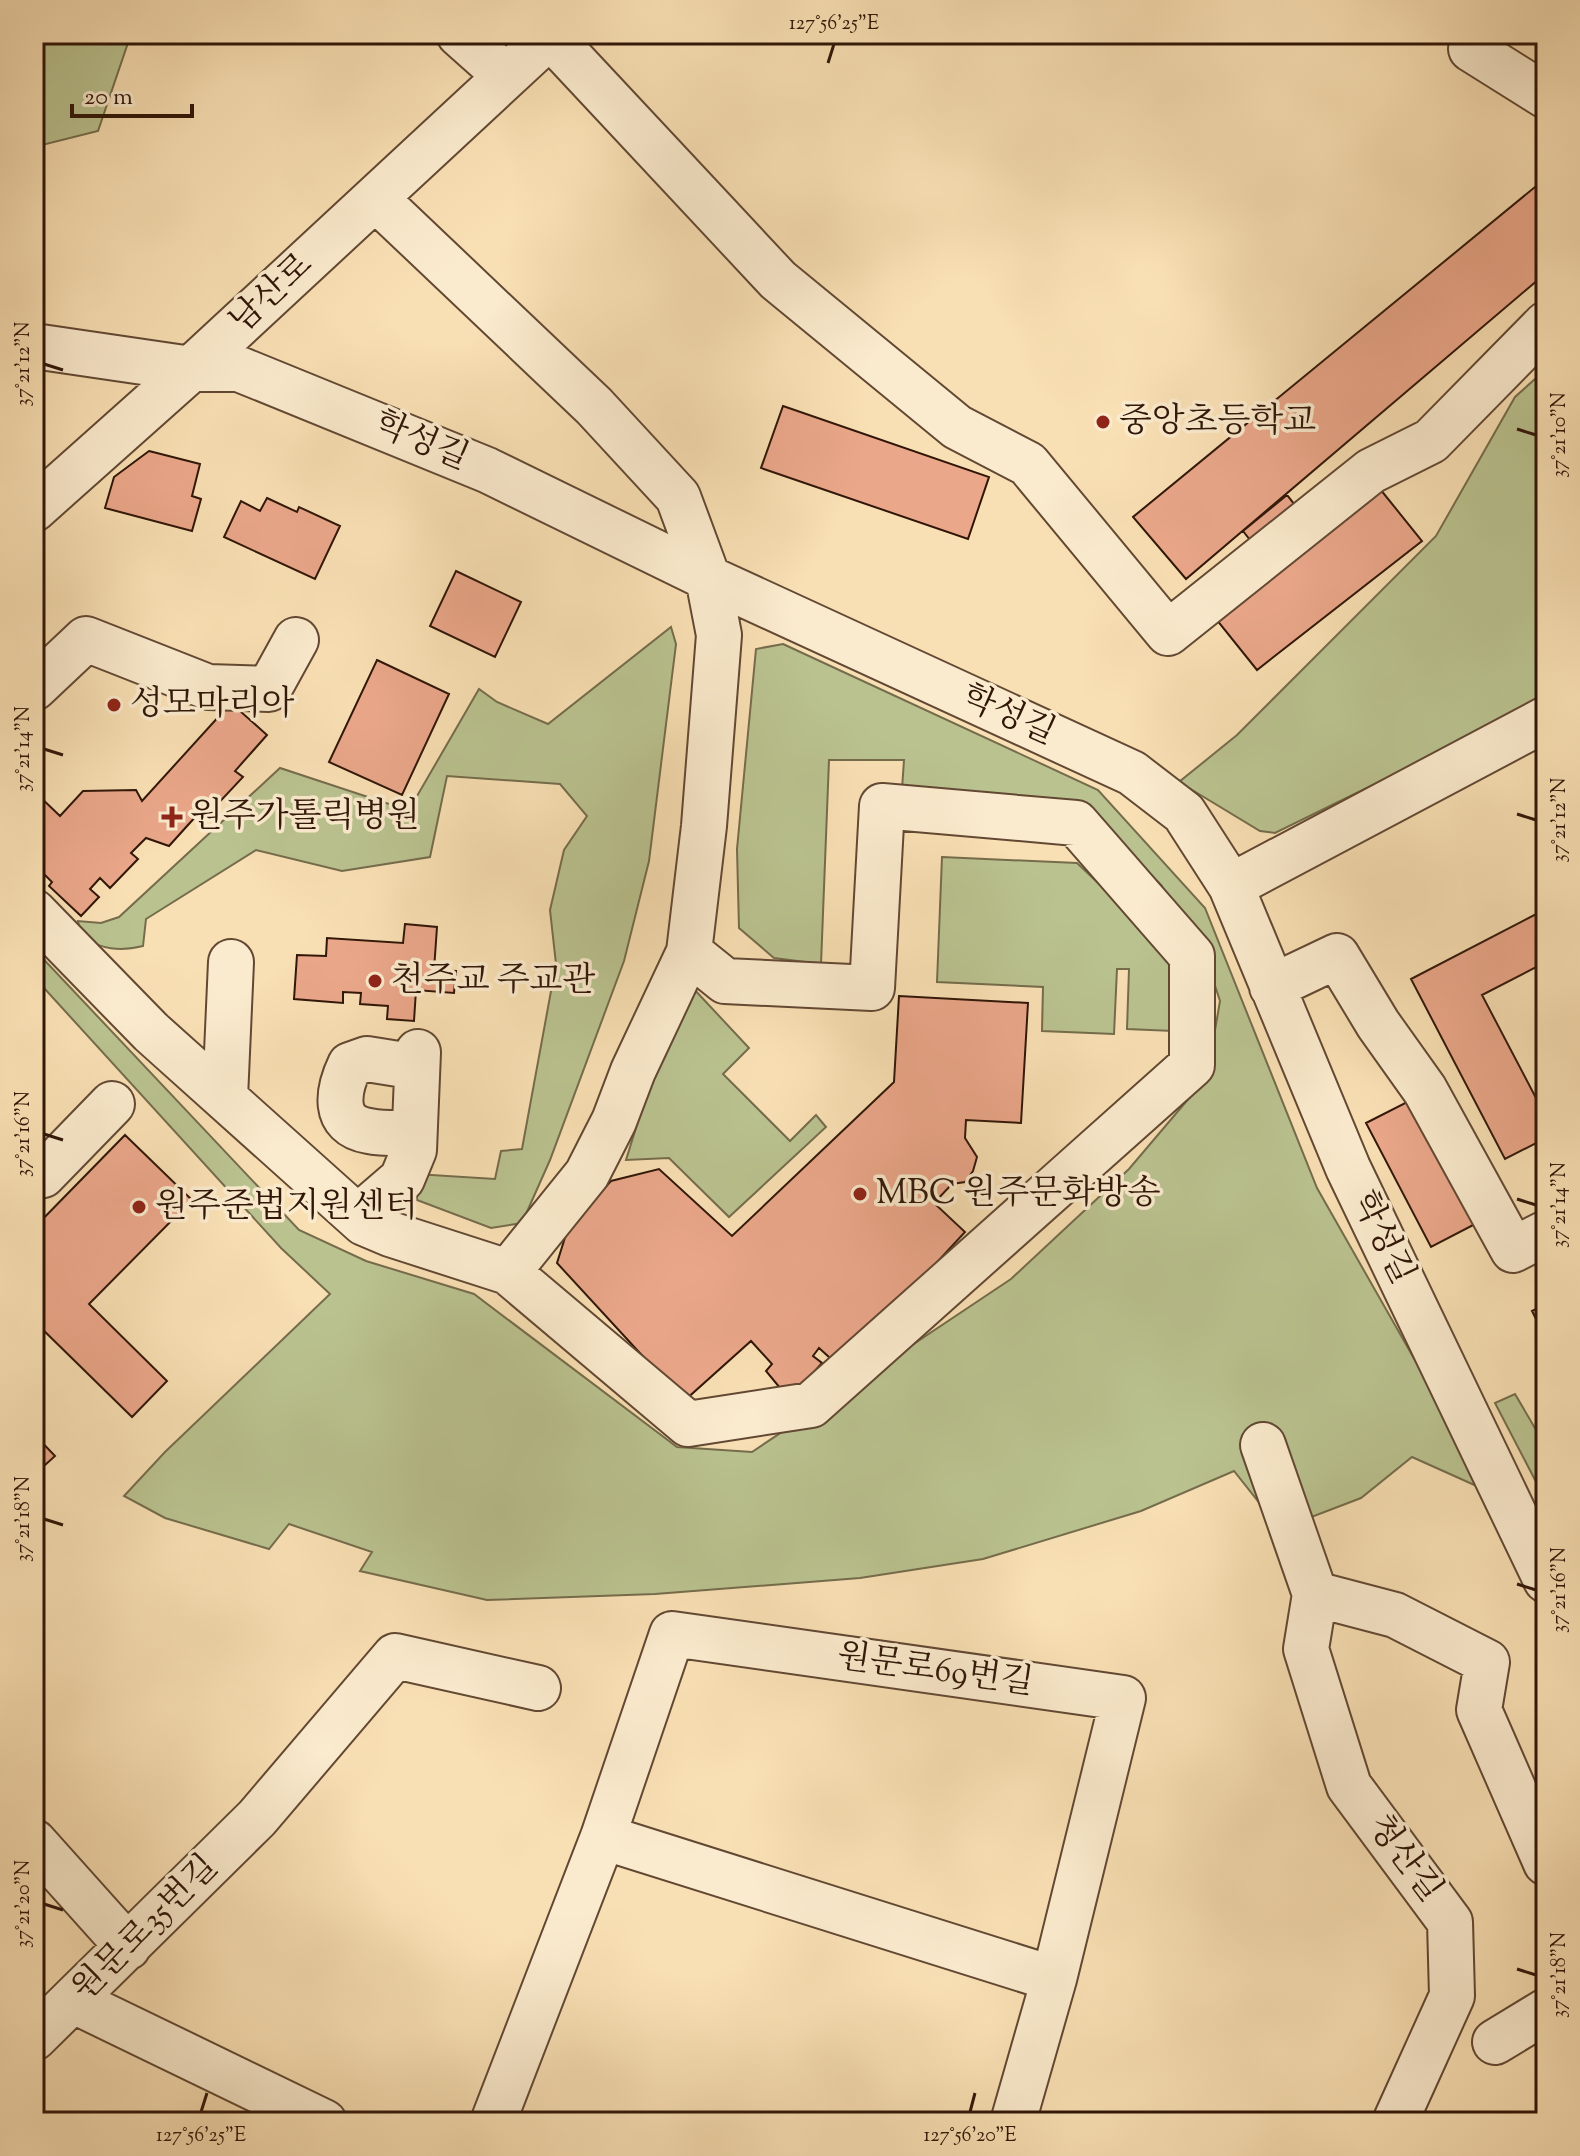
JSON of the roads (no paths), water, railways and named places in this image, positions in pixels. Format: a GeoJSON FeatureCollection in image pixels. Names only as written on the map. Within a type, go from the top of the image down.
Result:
{"type":"FeatureCollection","features":[{"type":"Feature","properties":{"kind":"street"},"geometry":{"type":"LineString","coordinates":[[459,34],[505,75]]}},
{"type":"Feature","properties":{"kind":"street"},"geometry":{"type":"LineString","coordinates":[[1485,34],[1471,49],[1546,96]]}},
{"type":"Feature","properties":{"kind":"street"},"geometry":{"type":"LineString","coordinates":[[551,35],[778,280],[957,427],[1028,464],[1168,633],[1371,471],[1431,441],[1546,324]]}},
{"type":"Feature","properties":{"kind":"street","name":"남산로"},"geometry":{"type":"LineString","coordinates":[[34,509],[191,369],[551,35]]}},
{"type":"Feature","properties":{"kind":"street"},"geometry":{"type":"LineString","coordinates":[[376,199],[594,406],[678,497],[708,578],[719,635],[704,826],[689,952],[633,1071],[614,1121],[587,1174],[508,1272]]}},
{"type":"Feature","properties":{"kind":"street","name":"학성길"},"geometry":{"type":"LineString","coordinates":[[34,346],[191,369],[239,369],[375,423],[487,470],[708,578],[1132,773],[1184,813],[1231,886],[1348,1168],[1543,1567]]}},
{"type":"Feature","properties":{"kind":"street"},"geometry":{"type":"LineString","coordinates":[[43,662],[86,639],[208,687],[269,689],[296,640]]}},
{"type":"Feature","properties":{"kind":"street"},"geometry":{"type":"LineString","coordinates":[[1231,886],[1546,719]]}},
{"type":"Feature","properties":{"kind":"street"},"geometry":{"type":"LineString","coordinates":[[34,912],[151,1032],[364,1223],[508,1272],[688,1424],[811,1405],[1192,1065],[1192,956],[1076,823],[882,806],[872,988],[725,981],[689,952]]}},
{"type":"Feature","properties":{"kind":"street"},"geometry":{"type":"LineString","coordinates":[[1272,987],[1337,956],[1378,1024],[1530,1242]]}},
{"type":"Feature","properties":{"kind":"street"},"geometry":{"type":"LineString","coordinates":[[225,1098],[231,962]]}},
{"type":"Feature","properties":{"kind":"street"},"geometry":{"type":"LineString","coordinates":[[358,1217],[402,1179],[414,1150],[418,1060],[367,1059],[350,1065],[340,1085],[338,1099],[346,1119],[365,1131],[414,1133]]}},
{"type":"Feature","properties":{"kind":"street"},"geometry":{"type":"LineString","coordinates":[[34,1177],[43,1175],[112,1104]]}},
{"type":"Feature","properties":{"kind":"street"},"geometry":{"type":"LineString","coordinates":[[1263,1445],[1315,1594],[1395,1615],[1487,1662],[1479,1710],[1546,1863]]}},
{"type":"Feature","properties":{"kind":"street","name":"청산길"},"geometry":{"type":"LineString","coordinates":[[1315,1594],[1306,1649],[1349,1786],[1450,1922],[1452,1996],[1395,2122]]}},
{"type":"Feature","properties":{"kind":"street","name":"원문로69번길"},"geometry":{"type":"LineString","coordinates":[[493,2122],[603,1837],[672,1634],[1123,1698],[1054,1979],[1013,2122]]}},
{"type":"Feature","properties":{"kind":"street","name":"원문로35번길"},"geometry":{"type":"LineString","coordinates":[[34,2038],[257,1818],[395,1656],[538,1688]]}},
{"type":"Feature","properties":{"kind":"street"},"geometry":{"type":"LineString","coordinates":[[603,1837],[1054,1979]]}},
{"type":"Feature","properties":{"kind":"street"},"geometry":{"type":"LineString","coordinates":[[34,1842],[128,1947]]}},
{"type":"Feature","properties":{"kind":"street"},"geometry":{"type":"LineString","coordinates":[[74,2001],[324,2122]]}},
{"type":"Feature","properties":{"kind":"street"},"geometry":{"type":"LineString","coordinates":[[1495,2042],[1546,2011]]}},
{"type":"Feature","properties":{"kind":"place","name":"중앙초등학교"},"geometry":{"type":"Point","coordinates":[1103,422]}},
{"type":"Feature","properties":{"kind":"place","name":"성모마리아"},"geometry":{"type":"Point","coordinates":[114,705]}},
{"type":"Feature","properties":{"kind":"place","name":"원주가톨릭병원"},"geometry":{"type":"Point","coordinates":[172,817]}},
{"type":"Feature","properties":{"kind":"place","name":"천주교 주교관"},"geometry":{"type":"Point","coordinates":[375,981]}},
{"type":"Feature","properties":{"kind":"place","name":"MBC 원주문화방송"},"geometry":{"type":"Point","coordinates":[860,1194]}},
{"type":"Feature","properties":{"kind":"place","name":"원주준법지원센터"},"geometry":{"type":"Point","coordinates":[139,1207]}}]}
